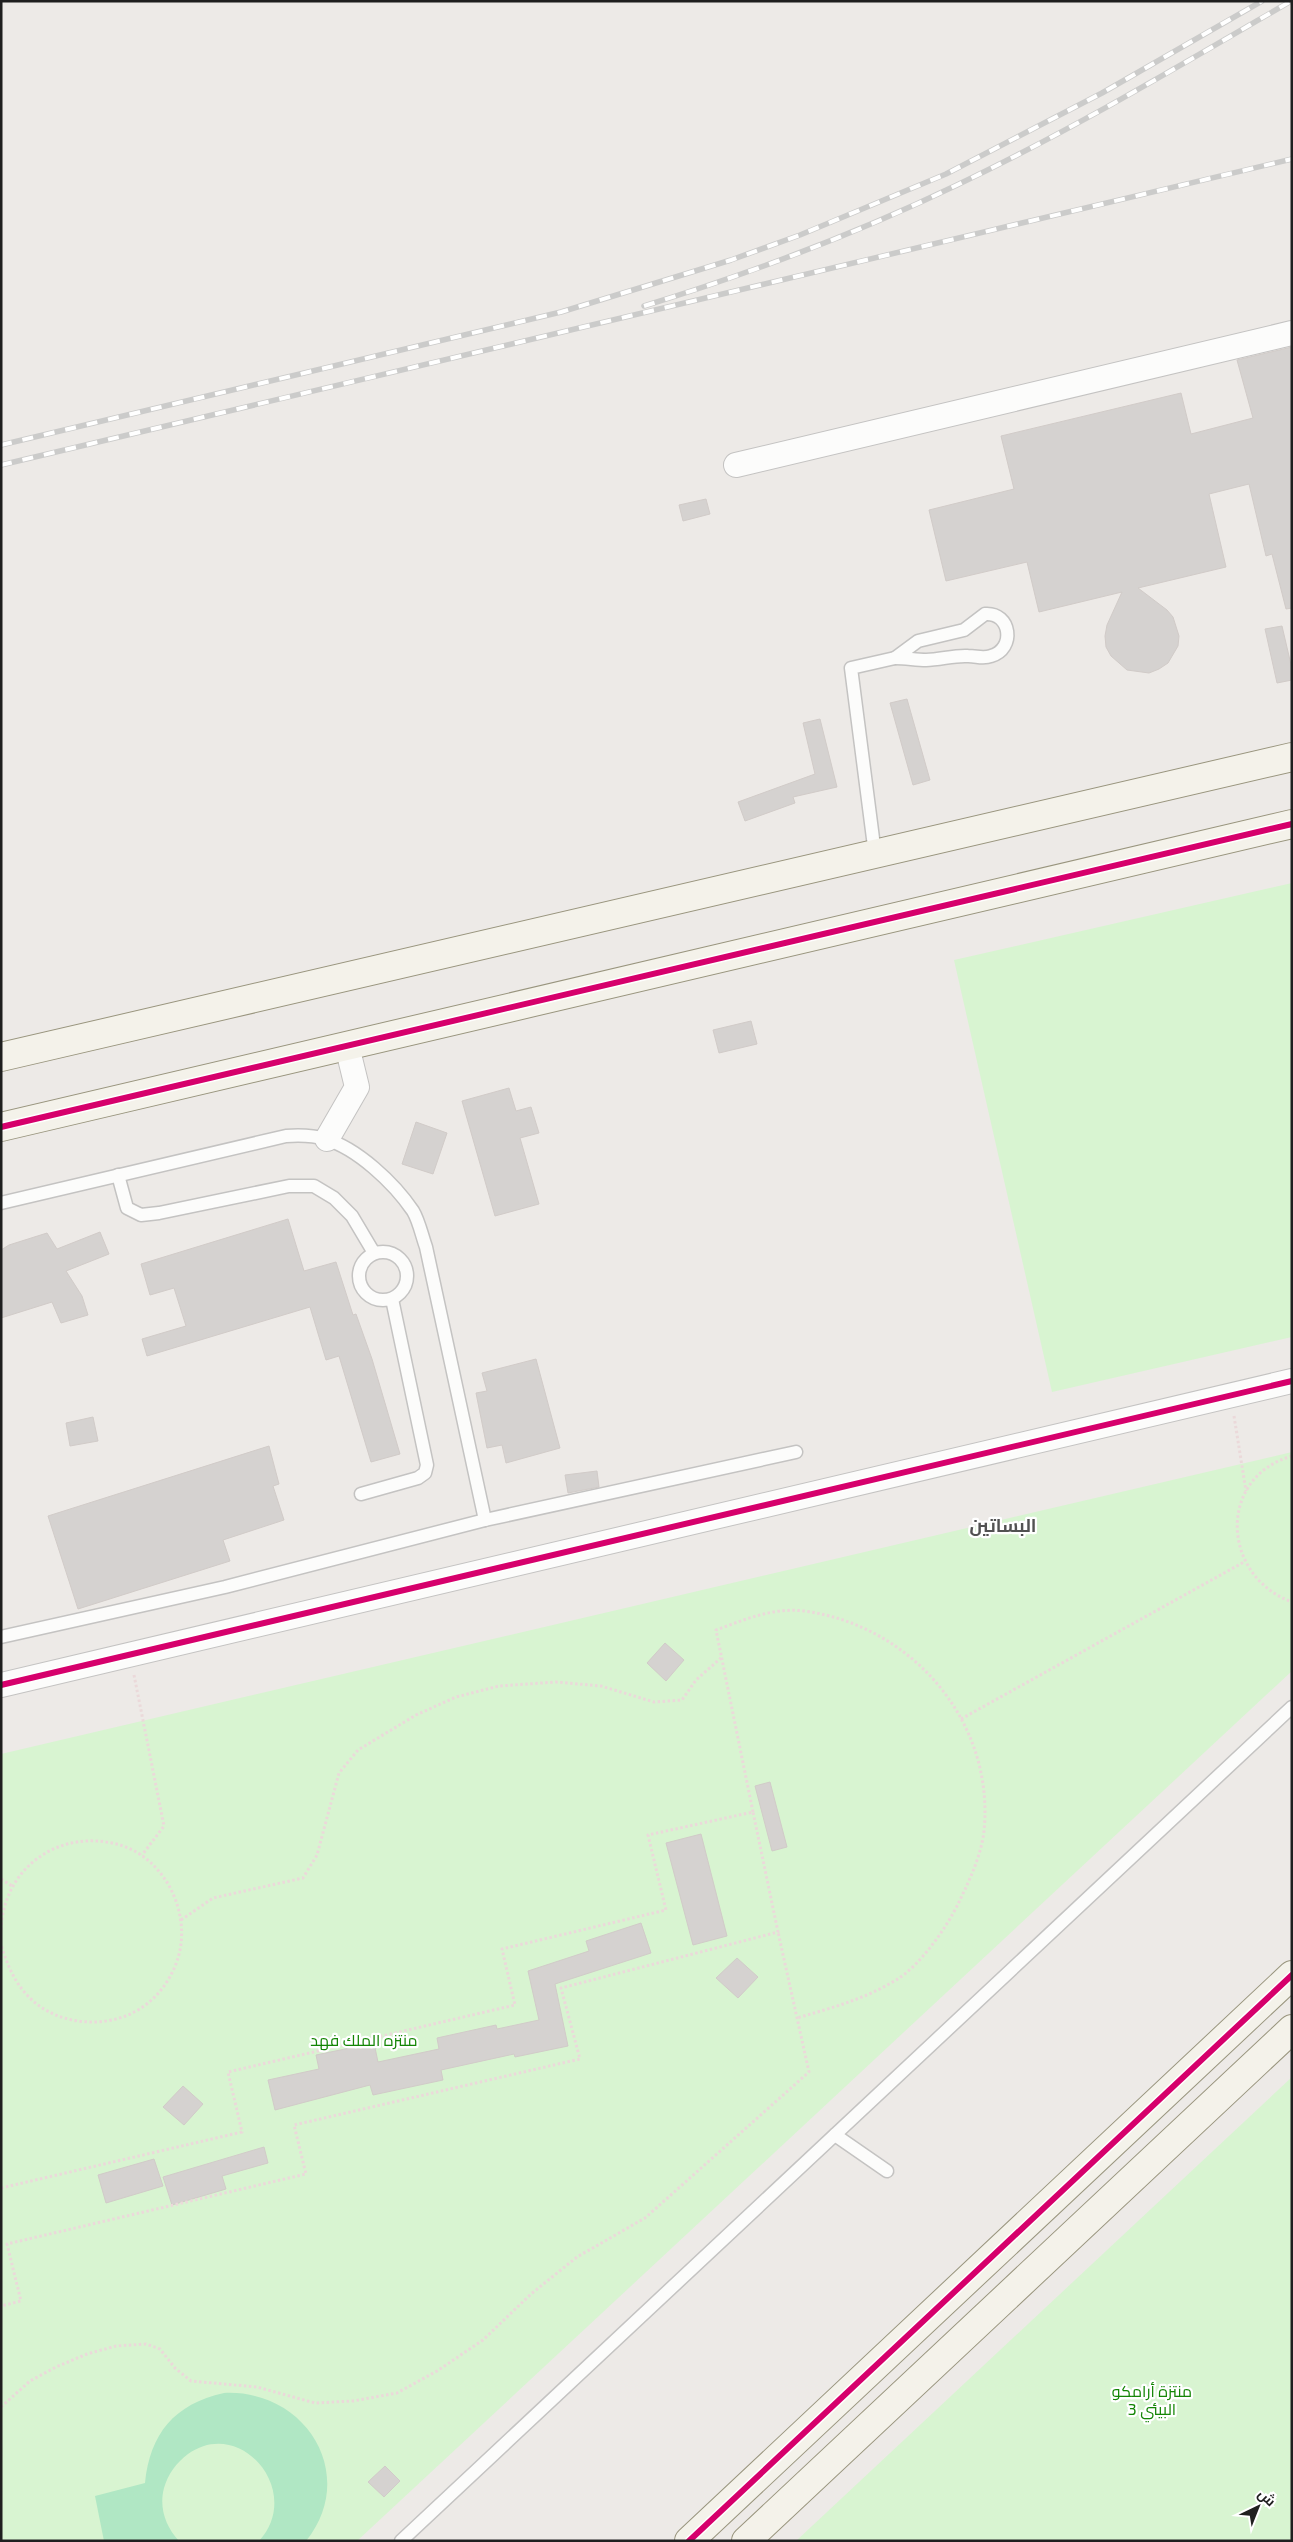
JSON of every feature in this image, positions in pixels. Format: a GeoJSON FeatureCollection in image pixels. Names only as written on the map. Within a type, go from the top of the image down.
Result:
{"type":"FeatureCollection","features":[{"type":"Feature","properties":{"kind":"street"},"geometry":{"type":"LineString","coordinates":[[736,465],[1292,333]]}},
{"type":"Feature","properties":{"kind":"street"},"geometry":{"type":"LineString","coordinates":[[1,1057],[1292,757]]}},
{"type":"Feature","properties":{"kind":"street"},"geometry":{"type":"LineString","coordinates":[[1,1126],[1292,824]]}},
{"type":"Feature","properties":{"kind":"street"},"geometry":{"type":"LineString","coordinates":[[327,1139],[357,1087],[347,1046]]}},
{"type":"Feature","properties":{"kind":"street"},"geometry":{"type":"LineString","coordinates":[[1,1685],[1292,1381]]}},
{"type":"Feature","properties":{"kind":"street"},"geometry":{"type":"LineString","coordinates":[[690,2541],[1292,1975]]}},
{"type":"Feature","properties":{"kind":"street"},"geometry":{"type":"LineString","coordinates":[[746,2541],[1292,2029]]}},
{"type":"Feature","properties":{"kind":"street"},"geometry":{"type":"LineString","coordinates":[[1006,2244],[1033,2273]]}},
{"type":"Feature","properties":{"kind":"lane"},"geometry":{"type":"LineString","coordinates":[[875,854],[850,668],[895,658],[926,660],[992,656],[1001,651],[1008,640],[1008,628],[1004,620],[993,614],[985,614],[964,630],[918,641],[895,658]]}},
{"type":"Feature","properties":{"kind":"lane"},"geometry":{"type":"LineString","coordinates":[[1,1203],[286,1136],[309,1135],[327,1139],[361,1158],[388,1181],[414,1212],[426,1247],[485,1520]]}},
{"type":"Feature","properties":{"kind":"lane"},"geometry":{"type":"LineString","coordinates":[[118,1175],[127,1208],[141,1215],[289,1186],[314,1186],[334,1198],[352,1216],[374,1252]]}},
{"type":"Feature","properties":{"kind":"lane"},"geometry":{"type":"LineString","coordinates":[[385,1251],[396,1254],[406,1267],[407,1283],[402,1292],[392,1299],[382,1300],[371,1297],[363,1290],[359,1279],[360,1268],[365,1259],[374,1252],[385,1251]]}},
{"type":"Feature","properties":{"kind":"lane"},"geometry":{"type":"LineString","coordinates":[[361,1494],[418,1478],[425,1473],[427,1465],[392,1299]]}},
{"type":"Feature","properties":{"kind":"lane"},"geometry":{"type":"LineString","coordinates":[[1,1637],[225,1586],[485,1520],[796,1452]]}},
{"type":"Feature","properties":{"kind":"lane"},"geometry":{"type":"LineString","coordinates":[[401,2541],[1292,1706]]}},
{"type":"Feature","properties":{"kind":"lane"},"geometry":{"type":"LineString","coordinates":[[835,2134],[888,2171]]}},
{"type":"Feature","properties":{"kind":"path"},"geometry":{"type":"LineString","coordinates":[[1231,1396],[1246,1491]]}},
{"type":"Feature","properties":{"kind":"path"},"geometry":{"type":"LineString","coordinates":[[1292,1456],[1281,1459],[1261,1472],[1246,1491],[1238,1514],[1237,1538],[1244,1562],[1258,1582],[1277,1596],[1292,1602]]}},
{"type":"Feature","properties":{"kind":"path"},"geometry":{"type":"LineString","coordinates":[[962,1719],[1244,1562]]}},
{"type":"Feature","properties":{"kind":"path"},"geometry":{"type":"LineString","coordinates":[[1,2407],[30,2381],[56,2367],[87,2354],[116,2346],[146,2344],[160,2349],[175,2368],[191,2381],[257,2387],[315,2403],[353,2401],[397,2393],[437,2371],[483,2340],[531,2294],[578,2257],[645,2218],[809,2072],[797,2018],[778,1932],[716,1630],[770,1612],[803,1611],[844,1620],[904,1650],[929,1674],[956,1707],[970,1736],[984,1795],[984,1831],[974,1871],[949,1921],[929,1948],[897,1979],[855,2001],[797,2018]]}},
{"type":"Feature","properties":{"kind":"path"},"geometry":{"type":"LineString","coordinates":[[129,1655],[164,1826],[142,1855]]}},
{"type":"Feature","properties":{"kind":"path"},"geometry":{"type":"LineString","coordinates":[[181,1920],[213,1898],[302,1878],[316,1854],[339,1773],[358,1750],[416,1715],[456,1697],[498,1686],[556,1682],[601,1686],[654,1702],[682,1700],[696,1680],[721,1657]]}},
{"type":"Feature","properties":{"kind":"path"},"geometry":{"type":"LineString","coordinates":[[1,2188],[242,2132],[228,2072],[515,2005],[502,1949],[666,1910],[648,1835],[753,1812]]}},
{"type":"Feature","properties":{"kind":"path"},"geometry":{"type":"LineString","coordinates":[[1,1930],[2,1914],[12,1886],[30,1863],[56,1847],[84,1840],[114,1843],[142,1855],[164,1876],[178,1903],[183,1934],[177,1964],[162,1990],[139,2010],[110,2021],[80,2022],[51,2013],[27,1996],[10,1972],[1,1945]]}},
{"type":"Feature","properties":{"kind":"path"},"geometry":{"type":"LineString","coordinates":[[1,1879],[12,1886]]}},
{"type":"Feature","properties":{"kind":"path"},"geometry":{"type":"LineString","coordinates":[[1,2306],[21,2301],[7,2244],[306,2174],[294,2125],[580,2059],[561,1988],[778,1932]]}},
{"type":"Feature","properties":{"kind":"green space"},"geometry":{"type":"Polygon","coordinates":[[[1292,883],[1292,1337],[1052,1392],[954,960],[1292,883]]]}},
{"type":"Feature","properties":{"kind":"green space","name":"منتزه الملك فهد"},"geometry":{"type":"Polygon","coordinates":[[[1292,1452],[1292,1671],[357,2541],[1,2541],[1,1754],[1292,1452]]]}},
{"type":"Feature","properties":{"kind":"green space","name":"منتزة أرامكو البيئي 3"},"geometry":{"type":"Polygon","coordinates":[[[1292,2077],[1292,2541],[796,2541],[1292,2077]]]}},
{"type":"Feature","properties":{"kind":"green space"},"geometry":{"type":"Polygon","coordinates":[[[224,2393],[253,2396],[279,2405],[300,2421],[316,2441],[325,2464],[327,2489],[321,2516],[306,2541],[259,2541],[271,2522],[274,2501],[270,2482],[260,2465],[246,2452],[228,2445],[208,2445],[188,2454],[180,2461],[170,2473],[164,2488],[162,2502],[164,2516],[170,2529],[179,2541],[104,2541],[95,2496],[145,2483],[152,2450],[168,2424],[178,2413],[191,2405],[224,2393]]]}},
{"type":"Feature","properties":{"kind":"building"},"geometry":{"type":"Polygon","coordinates":[[[1292,347],[1292,608],[1286,609],[1272,554],[1266,556],[1249,484],[1209,494],[1226,567],[1138,588],[1167,610],[1173,617],[1179,636],[1178,646],[1168,663],[1149,673],[1127,670],[1111,656],[1106,647],[1107,625],[1122,592],[1039,612],[1027,562],[946,581],[929,510],[1014,489],[1001,436],[1181,393],[1191,434],[1253,418],[1237,360],[1292,347]]]}},
{"type":"Feature","properties":{"kind":"building"},"geometry":{"type":"Polygon","coordinates":[[[706,499],[710,514],[683,521],[679,505],[706,499]]]}},
{"type":"Feature","properties":{"kind":"building"},"geometry":{"type":"Polygon","coordinates":[[[1282,626],[1292,669],[1292,680],[1277,683],[1265,629],[1282,626]]]}},
{"type":"Feature","properties":{"kind":"building"},"geometry":{"type":"Polygon","coordinates":[[[907,699],[930,780],[913,785],[890,703],[907,699]]]}},
{"type":"Feature","properties":{"kind":"building"},"geometry":{"type":"Polygon","coordinates":[[[820,719],[837,787],[793,797],[795,803],[745,821],[738,802],[815,774],[803,723],[820,719]]]}},
{"type":"Feature","properties":{"kind":"building"},"geometry":{"type":"Polygon","coordinates":[[[751,1021],[757,1044],[719,1053],[713,1030],[751,1021]]]}},
{"type":"Feature","properties":{"kind":"building"},"geometry":{"type":"Polygon","coordinates":[[[509,1088],[516,1111],[531,1107],[539,1133],[520,1138],[539,1204],[495,1216],[462,1101],[509,1088]]]}},
{"type":"Feature","properties":{"kind":"building"},"geometry":{"type":"Polygon","coordinates":[[[416,1122],[447,1133],[433,1174],[402,1164],[416,1122]]]}},
{"type":"Feature","properties":{"kind":"building"},"geometry":{"type":"Polygon","coordinates":[[[288,1219],[304,1271],[336,1262],[353,1315],[356,1314],[372,1359],[400,1454],[371,1462],[339,1356],[326,1360],[310,1307],[147,1356],[142,1339],[186,1326],[174,1288],[150,1295],[141,1264],[288,1219]]]}},
{"type":"Feature","properties":{"kind":"building"},"geometry":{"type":"Polygon","coordinates":[[[100,1232],[109,1254],[66,1271],[82,1296],[88,1315],[61,1323],[52,1302],[1,1318],[1,1250],[9,1245],[47,1233],[57,1249],[100,1232]]]}},
{"type":"Feature","properties":{"kind":"building"},"geometry":{"type":"Polygon","coordinates":[[[536,1359],[560,1448],[506,1463],[502,1445],[487,1448],[476,1393],[487,1391],[482,1373],[536,1359]]]}},
{"type":"Feature","properties":{"kind":"building"},"geometry":{"type":"Polygon","coordinates":[[[93,1417],[98,1441],[70,1446],[66,1423],[93,1417]]]}},
{"type":"Feature","properties":{"kind":"building"},"geometry":{"type":"Polygon","coordinates":[[[269,1446],[279,1484],[273,1486],[284,1520],[223,1540],[230,1561],[78,1609],[48,1516],[269,1446]]]}},
{"type":"Feature","properties":{"kind":"building"},"geometry":{"type":"Polygon","coordinates":[[[597,1471],[599,1487],[568,1493],[565,1475],[597,1471]]]}},
{"type":"Feature","properties":{"kind":"building"},"geometry":{"type":"Polygon","coordinates":[[[665,1643],[684,1660],[666,1681],[647,1663],[665,1643]]]}},
{"type":"Feature","properties":{"kind":"building"},"geometry":{"type":"Polygon","coordinates":[[[770,1782],[787,1847],[772,1851],[755,1786],[770,1782]]]}},
{"type":"Feature","properties":{"kind":"building"},"geometry":{"type":"Polygon","coordinates":[[[701,1834],[727,1936],[693,1945],[666,1843],[701,1834]]]}},
{"type":"Feature","properties":{"kind":"building"},"geometry":{"type":"Polygon","coordinates":[[[641,1923],[651,1953],[555,1984],[568,2046],[515,2057],[514,2054],[441,2070],[443,2080],[373,2095],[370,2085],[275,2110],[268,2080],[319,2069],[316,2055],[374,2043],[378,2062],[439,2049],[437,2038],[496,2025],[497,2029],[539,2020],[528,1971],[589,1951],[586,1941],[641,1923]]]}},
{"type":"Feature","properties":{"kind":"building"},"geometry":{"type":"Polygon","coordinates":[[[737,1958],[758,1977],[738,1998],[716,1978],[737,1958]]]}},
{"type":"Feature","properties":{"kind":"building"},"geometry":{"type":"Polygon","coordinates":[[[183,2086],[203,2104],[184,2125],[163,2107],[183,2086]]]}},
{"type":"Feature","properties":{"kind":"building"},"geometry":{"type":"Polygon","coordinates":[[[264,2147],[268,2163],[222,2176],[226,2189],[172,2205],[163,2177],[264,2147]]]}},
{"type":"Feature","properties":{"kind":"building"},"geometry":{"type":"Polygon","coordinates":[[[154,2159],[163,2186],[106,2203],[98,2175],[154,2159]]]}},
{"type":"Feature","properties":{"kind":"building"},"geometry":{"type":"Polygon","coordinates":[[[385,2466],[400,2481],[384,2497],[368,2482],[385,2466]]]}},
{"type":"Feature","properties":{"kind":"railway"},"geometry":{"type":"LineString","coordinates":[[1,445],[561,312],[731,260],[800,235],[946,174],[1102,93],[1262,1]]}},
{"type":"Feature","properties":{"kind":"railway"},"geometry":{"type":"LineString","coordinates":[[644,306],[803,252],[919,203],[1042,142],[1167,73],[1291,1]]}},
{"type":"Feature","properties":{"kind":"railway"},"geometry":{"type":"LineString","coordinates":[[1,465],[1292,159]]}},
{"type":"Feature","properties":{"kind":"cycle path"},"geometry":{"type":"LineString","coordinates":[[1,1127],[1292,824]]}},
{"type":"Feature","properties":{"kind":"cycle path"},"geometry":{"type":"LineString","coordinates":[[1,1685],[1292,1381]]}},
{"type":"Feature","properties":{"kind":"cycle path"},"geometry":{"type":"LineString","coordinates":[[689,2541],[1292,1975]]}},
{"type":"Feature","properties":{"kind":"district","name":"البساتين"},"geometry":{"type":"Point","coordinates":[1003,1526]}}]}
